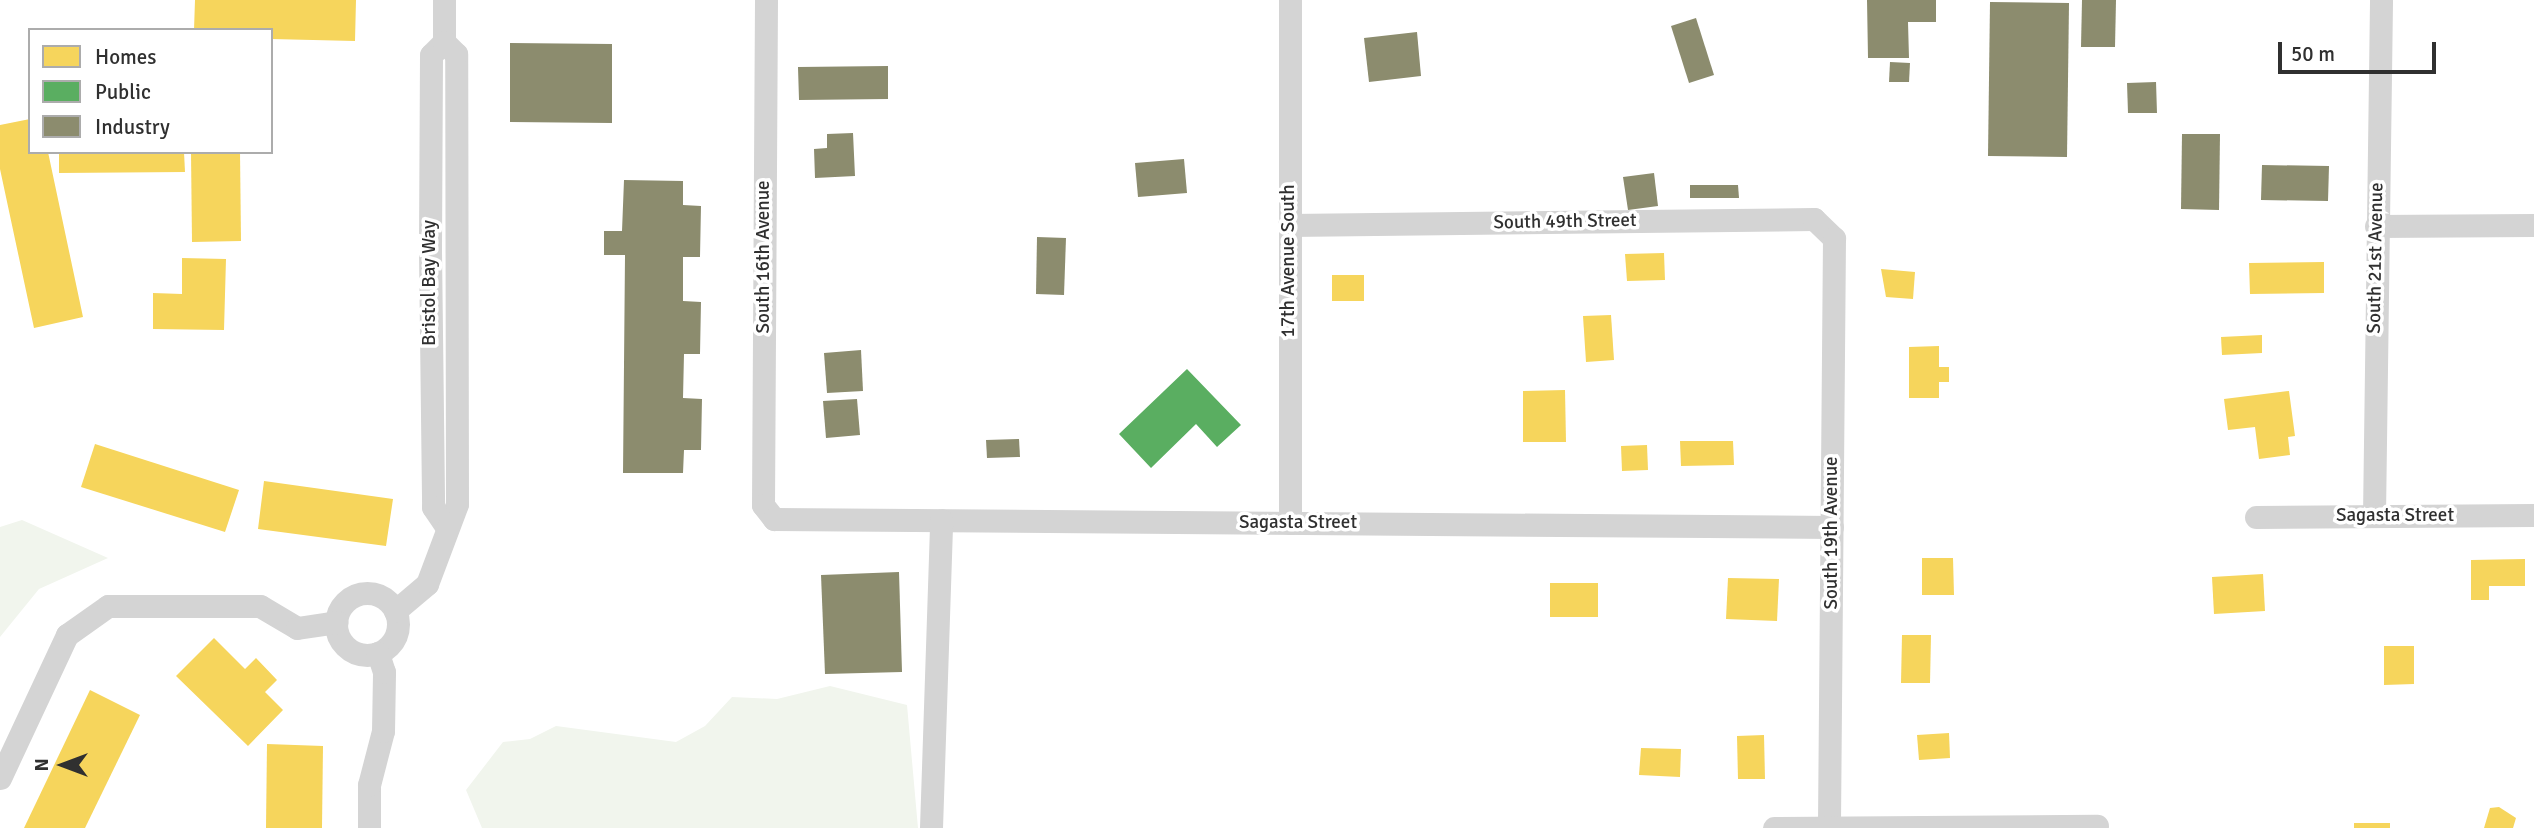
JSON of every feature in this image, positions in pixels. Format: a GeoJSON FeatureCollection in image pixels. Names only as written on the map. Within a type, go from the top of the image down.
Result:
{"type":"FeatureCollection","features":[{"type":"Feature","properties":{"kind":"street","name":"Bristol Bay Way"},"geometry":{"type":"LineString","coordinates":[[395,611],[427,584],[446,526],[433,507],[429,251],[431,55],[444,42],[444,0]]}},
{"type":"Feature","properties":{"kind":"street","name":"South 16th Avenue"},"geometry":{"type":"LineString","coordinates":[[766,0],[762,505],[767,513]]}},
{"type":"Feature","properties":{"kind":"street","name":"17th Avenue South"},"geometry":{"type":"LineString","coordinates":[[1290,0],[1290,523]]}},
{"type":"Feature","properties":{"kind":"street","name":"South 21st Avenue"},"geometry":{"type":"LineString","coordinates":[[2374,516],[2381,0]]}},
{"type":"Feature","properties":{"kind":"street","name":"South 49th Street"},"geometry":{"type":"LineString","coordinates":[[1289,225],[1814,219],[1834,238]]}},
{"type":"Feature","properties":{"kind":"street"},"geometry":{"type":"LineString","coordinates":[[2376,226],[2534,225]]}},
{"type":"Feature","properties":{"kind":"street","name":"South 19th Avenue"},"geometry":{"type":"LineString","coordinates":[[1829,828],[1834,238]]}},
{"type":"Feature","properties":{"kind":"street","name":"Sagasta Street"},"geometry":{"type":"LineString","coordinates":[[767,513],[774,519],[1832,527]]}},
{"type":"Feature","properties":{"kind":"street","name":"Sagasta Street"},"geometry":{"type":"LineString","coordinates":[[2256,517],[2534,515]]}},
{"type":"Feature","properties":{"kind":"street"},"geometry":{"type":"LineString","coordinates":[[931,828],[941,520]]}},
{"type":"Feature","properties":{"kind":"street"},"geometry":{"type":"LineString","coordinates":[[362,594],[381,596],[395,611],[398,631],[378,653],[358,654],[349,649],[337,622],[344,604],[362,594]]}},
{"type":"Feature","properties":{"kind":"street"},"geometry":{"type":"LineString","coordinates":[[0,778],[67,635],[108,606],[260,606],[297,628],[337,622]]}},
{"type":"Feature","properties":{"kind":"street"},"geometry":{"type":"LineString","coordinates":[[369,828],[369,785],[383,731],[384,672],[378,653]]}},
{"type":"Feature","properties":{"kind":"street"},"geometry":{"type":"LineString","coordinates":[[1774,828],[2097,826]]}},
{"type":"Feature","properties":{"kind":"shaded area"},"geometry":{"type":"Polygon","coordinates":[[[22,520],[108,558],[39,589],[0,637],[0,527],[22,520]]]}},
{"type":"Feature","properties":{"kind":"shaded area"},"geometry":{"type":"Polygon","coordinates":[[[830,686],[907,705],[918,828],[482,828],[466,790],[503,742],[530,739],[556,726],[676,742],[705,726],[732,697],[777,699],[830,686]]]}},
{"type":"Feature","properties":{"kind":"building: Homes"},"geometry":{"type":"Polygon","coordinates":[[[195,0],[356,0],[355,41],[273,39],[273,28],[194,28],[195,0]]]}},
{"type":"Feature","properties":{"kind":"building: Homes"},"geometry":{"type":"Polygon","coordinates":[[[28,119],[28,154],[48,154],[83,317],[34,328],[0,169],[0,125],[28,119]]]}},
{"type":"Feature","properties":{"kind":"building: Homes"},"geometry":{"type":"Polygon","coordinates":[[[59,154],[184,154],[185,172],[59,173],[59,154]]]}},
{"type":"Feature","properties":{"kind":"building: Homes"},"geometry":{"type":"Polygon","coordinates":[[[191,154],[240,154],[241,241],[192,242],[191,154]]]}},
{"type":"Feature","properties":{"kind":"building: Homes"},"geometry":{"type":"Polygon","coordinates":[[[1664,253],[1665,280],[1627,281],[1625,254],[1664,253]]]}},
{"type":"Feature","properties":{"kind":"building: Homes"},"geometry":{"type":"Polygon","coordinates":[[[182,258],[226,259],[224,330],[153,329],[153,293],[182,294],[182,258]]]}},
{"type":"Feature","properties":{"kind":"building: Homes"},"geometry":{"type":"Polygon","coordinates":[[[2324,262],[2324,293],[2250,294],[2249,263],[2324,262]]]}},
{"type":"Feature","properties":{"kind":"building: Homes"},"geometry":{"type":"Polygon","coordinates":[[[1881,269],[1915,272],[1913,299],[1886,297],[1881,269]]]}},
{"type":"Feature","properties":{"kind":"building: Homes"},"geometry":{"type":"Polygon","coordinates":[[[1332,275],[1364,275],[1364,301],[1332,301],[1332,275]]]}},
{"type":"Feature","properties":{"kind":"building: Homes"},"geometry":{"type":"Polygon","coordinates":[[[1611,315],[1614,360],[1586,362],[1583,316],[1611,315]]]}},
{"type":"Feature","properties":{"kind":"building: Homes"},"geometry":{"type":"Polygon","coordinates":[[[2262,335],[2262,353],[2222,355],[2221,337],[2262,335]]]}},
{"type":"Feature","properties":{"kind":"building: Homes"},"geometry":{"type":"Polygon","coordinates":[[[1939,346],[1939,367],[1949,367],[1949,382],[1939,382],[1939,398],[1909,398],[1909,347],[1939,346]]]}},
{"type":"Feature","properties":{"kind":"building: Homes"},"geometry":{"type":"Polygon","coordinates":[[[1565,390],[1566,442],[1523,442],[1523,391],[1565,390]]]}},
{"type":"Feature","properties":{"kind":"building: Homes"},"geometry":{"type":"Polygon","coordinates":[[[2289,391],[2295,436],[2288,437],[2290,455],[2259,459],[2255,427],[2228,430],[2224,399],[2289,391]]]}},
{"type":"Feature","properties":{"kind":"building: Homes"},"geometry":{"type":"Polygon","coordinates":[[[1680,441],[1733,441],[1734,465],[1681,466],[1680,441]]]}},
{"type":"Feature","properties":{"kind":"building: Homes"},"geometry":{"type":"Polygon","coordinates":[[[95,444],[239,490],[225,532],[81,487],[95,444]]]}},
{"type":"Feature","properties":{"kind":"building: Homes"},"geometry":{"type":"Polygon","coordinates":[[[1647,445],[1648,470],[1622,471],[1621,446],[1647,445]]]}},
{"type":"Feature","properties":{"kind":"building: Homes"},"geometry":{"type":"Polygon","coordinates":[[[264,481],[393,499],[386,546],[258,529],[264,481]]]}},
{"type":"Feature","properties":{"kind":"building: Homes"},"geometry":{"type":"Polygon","coordinates":[[[1922,558],[1953,558],[1954,595],[1922,595],[1922,558]]]}},
{"type":"Feature","properties":{"kind":"building: Homes"},"geometry":{"type":"Polygon","coordinates":[[[2525,559],[2525,586],[2489,586],[2489,600],[2471,600],[2471,560],[2525,559]]]}},
{"type":"Feature","properties":{"kind":"building: Homes"},"geometry":{"type":"Polygon","coordinates":[[[2263,574],[2265,611],[2214,614],[2212,577],[2263,574]]]}},
{"type":"Feature","properties":{"kind":"building: Homes"},"geometry":{"type":"Polygon","coordinates":[[[1728,578],[1779,579],[1777,621],[1726,619],[1728,578]]]}},
{"type":"Feature","properties":{"kind":"building: Homes"},"geometry":{"type":"Polygon","coordinates":[[[1550,583],[1598,583],[1598,617],[1550,617],[1550,583]]]}},
{"type":"Feature","properties":{"kind":"building: Homes"},"geometry":{"type":"Polygon","coordinates":[[[1902,635],[1931,635],[1930,683],[1901,683],[1902,635]]]}},
{"type":"Feature","properties":{"kind":"building: Homes"},"geometry":{"type":"Polygon","coordinates":[[[214,638],[245,669],[256,658],[277,680],[265,692],[283,710],[248,746],[176,676],[214,638]]]}},
{"type":"Feature","properties":{"kind":"building: Homes"},"geometry":{"type":"Polygon","coordinates":[[[2384,646],[2414,646],[2414,684],[2384,685],[2384,646]]]}},
{"type":"Feature","properties":{"kind":"building: Homes"},"geometry":{"type":"Polygon","coordinates":[[[90,690],[140,715],[85,828],[24,828],[90,690]]]}},
{"type":"Feature","properties":{"kind":"building: Homes"},"geometry":{"type":"Polygon","coordinates":[[[1949,733],[1950,758],[1919,760],[1917,735],[1949,733]]]}},
{"type":"Feature","properties":{"kind":"building: Homes"},"geometry":{"type":"Polygon","coordinates":[[[1764,735],[1765,779],[1738,779],[1737,736],[1764,735]]]}},
{"type":"Feature","properties":{"kind":"building: Homes"},"geometry":{"type":"Polygon","coordinates":[[[267,744],[323,746],[322,828],[266,828],[267,744]]]}},
{"type":"Feature","properties":{"kind":"building: Homes"},"geometry":{"type":"Polygon","coordinates":[[[1641,748],[1681,749],[1680,777],[1639,775],[1641,748]]]}},
{"type":"Feature","properties":{"kind":"building: Homes"},"geometry":{"type":"Polygon","coordinates":[[[2499,807],[2516,818],[2513,828],[2484,828],[2490,808],[2499,807]]]}},
{"type":"Feature","properties":{"kind":"building: Homes"},"geometry":{"type":"Polygon","coordinates":[[[2354,823],[2390,823],[2390,828],[2354,828],[2354,823]]]}},
{"type":"Feature","properties":{"kind":"building: Public"},"geometry":{"type":"Polygon","coordinates":[[[1187,369],[1241,425],[1217,447],[1196,424],[1151,468],[1119,434],[1187,369]]]}},
{"type":"Feature","properties":{"kind":"building: Industry"},"geometry":{"type":"Polygon","coordinates":[[[1867,0],[1936,0],[1936,22],[1908,22],[1909,58],[1868,58],[1867,0]]]}},
{"type":"Feature","properties":{"kind":"building: Industry"},"geometry":{"type":"Polygon","coordinates":[[[2082,0],[2116,0],[2115,47],[2081,47],[2082,0]]]}},
{"type":"Feature","properties":{"kind":"building: Industry"},"geometry":{"type":"Polygon","coordinates":[[[1990,2],[2069,3],[2067,157],[1988,156],[1990,2]]]}},
{"type":"Feature","properties":{"kind":"building: Industry"},"geometry":{"type":"Polygon","coordinates":[[[1696,18],[1714,75],[1689,83],[1671,26],[1696,18]]]}},
{"type":"Feature","properties":{"kind":"building: Industry"},"geometry":{"type":"Polygon","coordinates":[[[1417,32],[1421,76],[1369,82],[1364,38],[1417,32]]]}},
{"type":"Feature","properties":{"kind":"building: Industry"},"geometry":{"type":"Polygon","coordinates":[[[510,43],[612,44],[612,123],[510,122],[510,43]]]}},
{"type":"Feature","properties":{"kind":"building: Industry"},"geometry":{"type":"Polygon","coordinates":[[[1890,62],[1910,63],[1909,82],[1889,82],[1890,62]]]}},
{"type":"Feature","properties":{"kind":"building: Industry"},"geometry":{"type":"Polygon","coordinates":[[[888,66],[888,99],[799,100],[798,67],[888,66]]]}},
{"type":"Feature","properties":{"kind":"building: Industry"},"geometry":{"type":"Polygon","coordinates":[[[2156,82],[2157,113],[2128,113],[2127,83],[2156,82]]]}},
{"type":"Feature","properties":{"kind":"building: Industry"},"geometry":{"type":"Polygon","coordinates":[[[853,133],[855,176],[815,178],[814,149],[827,148],[827,134],[853,133]]]}},
{"type":"Feature","properties":{"kind":"building: Industry"},"geometry":{"type":"Polygon","coordinates":[[[2182,134],[2220,134],[2219,210],[2181,209],[2182,134]]]}},
{"type":"Feature","properties":{"kind":"building: Industry"},"geometry":{"type":"Polygon","coordinates":[[[1184,159],[1187,193],[1138,197],[1135,163],[1184,159]]]}},
{"type":"Feature","properties":{"kind":"building: Industry"},"geometry":{"type":"Polygon","coordinates":[[[2262,165],[2329,166],[2328,201],[2261,200],[2262,165]]]}},
{"type":"Feature","properties":{"kind":"building: Industry"},"geometry":{"type":"Polygon","coordinates":[[[1654,173],[1658,206],[1628,210],[1623,177],[1654,173]]]}},
{"type":"Feature","properties":{"kind":"building: Industry"},"geometry":{"type":"Polygon","coordinates":[[[624,180],[683,181],[683,205],[701,206],[700,257],[683,257],[683,301],[701,302],[700,354],[684,354],[683,398],[702,399],[701,450],[684,450],[683,473],[623,473],[625,255],[604,255],[604,231],[622,231],[624,180]]]}},
{"type":"Feature","properties":{"kind":"building: Industry"},"geometry":{"type":"Polygon","coordinates":[[[1690,185],[1738,185],[1739,198],[1690,198],[1690,185]]]}},
{"type":"Feature","properties":{"kind":"building: Industry"},"geometry":{"type":"Polygon","coordinates":[[[1037,237],[1066,238],[1064,295],[1036,294],[1037,237]]]}},
{"type":"Feature","properties":{"kind":"building: Industry"},"geometry":{"type":"Polygon","coordinates":[[[861,350],[863,391],[827,393],[824,353],[861,350]]]}},
{"type":"Feature","properties":{"kind":"building: Industry"},"geometry":{"type":"Polygon","coordinates":[[[857,399],[860,435],[826,438],[823,401],[857,399]]]}},
{"type":"Feature","properties":{"kind":"building: Industry"},"geometry":{"type":"Polygon","coordinates":[[[1019,439],[1020,457],[987,458],[986,440],[1019,439]]]}},
{"type":"Feature","properties":{"kind":"building: Industry"},"geometry":{"type":"Polygon","coordinates":[[[899,572],[902,672],[825,674],[821,575],[899,572]]]}}]}
